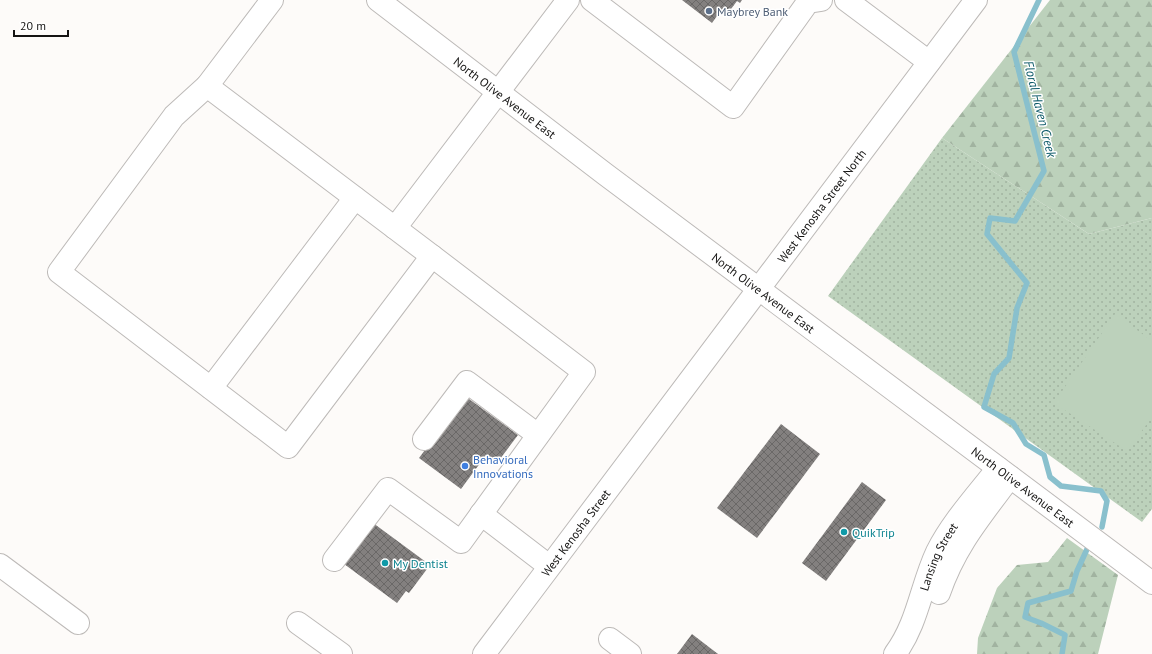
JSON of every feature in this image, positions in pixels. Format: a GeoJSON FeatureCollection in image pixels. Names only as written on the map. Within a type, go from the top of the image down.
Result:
{"type":"FeatureCollection","features":[{"type":"Feature","properties":{"kind":"street"},"geometry":{"type":"LineString","coordinates":[[272,0],[207,86],[174,116],[59,272],[288,447],[432,256]]}},
{"type":"Feature","properties":{"kind":"street","name":"North Olive Avenue East"},"geometry":{"type":"LineString","coordinates":[[378,0],[758,289],[1152,583]]}},
{"type":"Feature","properties":{"kind":"street"},"geometry":{"type":"LineString","coordinates":[[395,228],[568,0]]}},
{"type":"Feature","properties":{"kind":"street"},"geometry":{"type":"LineString","coordinates":[[592,0],[733,107],[808,2],[821,0]]}},
{"type":"Feature","properties":{"kind":"street"},"geometry":{"type":"LineString","coordinates":[[846,0],[929,62]]}},
{"type":"Feature","properties":{"kind":"street","name":"West Kenosha Street North"},"geometry":{"type":"LineString","coordinates":[[666,411],[976,0]]}},
{"type":"Feature","properties":{"kind":"street"},"geometry":{"type":"LineString","coordinates":[[207,86],[584,372],[461,542],[388,489],[334,560]]}},
{"type":"Feature","properties":{"kind":"street"},"geometry":{"type":"LineString","coordinates":[[211,388],[355,198]]}},
{"type":"Feature","properties":{"kind":"street"},"geometry":{"type":"LineString","coordinates":[[424,439],[467,382],[538,434]]}},
{"type":"Feature","properties":{"kind":"street","name":"West Kenosha Street"},"geometry":{"type":"LineString","coordinates":[[484,654],[666,411]]}},
{"type":"Feature","properties":{"kind":"street","name":"Lansing Street"},"geometry":{"type":"LineString","coordinates":[[895,654],[902,645],[917,614],[937,552],[952,528],[1004,472]]}},
{"type":"Feature","properties":{"kind":"street","name":"Lansing Street"},"geometry":{"type":"LineString","coordinates":[[912,654],[930,619],[952,559],[1004,472]]}},
{"type":"Feature","properties":{"kind":"street"},"geometry":{"type":"LineString","coordinates":[[480,514],[549,566]]}},
{"type":"Feature","properties":{"kind":"street"},"geometry":{"type":"LineString","coordinates":[[0,565],[78,623]]}},
{"type":"Feature","properties":{"kind":"street"},"geometry":{"type":"LineString","coordinates":[[298,623],[342,654]]}},
{"type":"Feature","properties":{"kind":"street"},"geometry":{"type":"LineString","coordinates":[[610,639],[630,654]]}},
{"type":"Feature","properties":{"kind":"green space"},"geometry":{"type":"Polygon","coordinates":[[[1050,0],[1152,0],[1152,218],[1089,234],[942,138],[1050,0]]]}},
{"type":"Feature","properties":{"kind":"green space"},"geometry":{"type":"Polygon","coordinates":[[[942,138],[1089,234],[1152,218],[1152,509],[1142,522],[828,296],[942,138]]]}},
{"type":"Feature","properties":{"kind":"green space"},"geometry":{"type":"Polygon","coordinates":[[[1115,314],[1152,341],[1152,417],[1127,451],[1054,403],[1115,314]]]}},
{"type":"Feature","properties":{"kind":"green space"},"geometry":{"type":"Polygon","coordinates":[[[1067,538],[1118,575],[1098,654],[977,654],[978,638],[997,588],[1017,565],[1048,562],[1067,538]]]}},
{"type":"Feature","properties":{"kind":"building","name":"Maybrey Bank"},"geometry":{"type":"Polygon","coordinates":[[[682,0],[742,0],[740,3],[737,1],[728,13],[722,9],[712,23],[682,0]]]}},
{"type":"Feature","properties":{"kind":"building"},"geometry":{"type":"Polygon","coordinates":[[[465,396],[518,435],[497,463],[486,455],[461,489],[419,458],[465,396]]]}},
{"type":"Feature","properties":{"kind":"building"},"geometry":{"type":"Polygon","coordinates":[[[781,424],[820,454],[757,538],[717,508],[781,424]]]}},
{"type":"Feature","properties":{"kind":"building","name":"QuikTrip"},"geometry":{"type":"Polygon","coordinates":[[[862,482],[886,500],[826,581],[802,563],[862,482]]]}},
{"type":"Feature","properties":{"kind":"building","name":"My Dentist"},"geometry":{"type":"Polygon","coordinates":[[[369,520],[430,565],[409,593],[406,591],[397,603],[340,561],[369,520]]]}},
{"type":"Feature","properties":{"kind":"building"},"geometry":{"type":"Polygon","coordinates":[[[692,634],[718,654],[677,654],[692,634]]]}},
{"type":"Feature","properties":{"kind":"waterway","name":"Floral Haven Creek"},"geometry":{"type":"LineString","coordinates":[[1039,0],[1014,52],[1044,171],[1015,221],[990,218],[987,234],[1027,283],[1017,308],[1009,358],[994,374],[984,407],[1013,423],[1026,444],[1044,455],[1050,477],[1061,486],[1101,491],[1107,501],[1102,527]]}},
{"type":"Feature","properties":{"kind":"waterway","name":"Floral Haven Creek"},"geometry":{"type":"LineString","coordinates":[[1062,654],[1065,635],[1025,617],[1028,603],[1071,591],[1077,571],[1088,547]]}},
{"type":"Feature","properties":{"kind":"place","name":"Maybrey Bank"},"geometry":{"type":"Point","coordinates":[709,11]}},
{"type":"Feature","properties":{"kind":"place","name":"Behavioral Innovations"},"geometry":{"type":"Point","coordinates":[465,466]}},
{"type":"Feature","properties":{"kind":"place","name":"QuikTrip"},"geometry":{"type":"Point","coordinates":[844,532]}},
{"type":"Feature","properties":{"kind":"place","name":"My Dentist"},"geometry":{"type":"Point","coordinates":[385,563]}}]}
